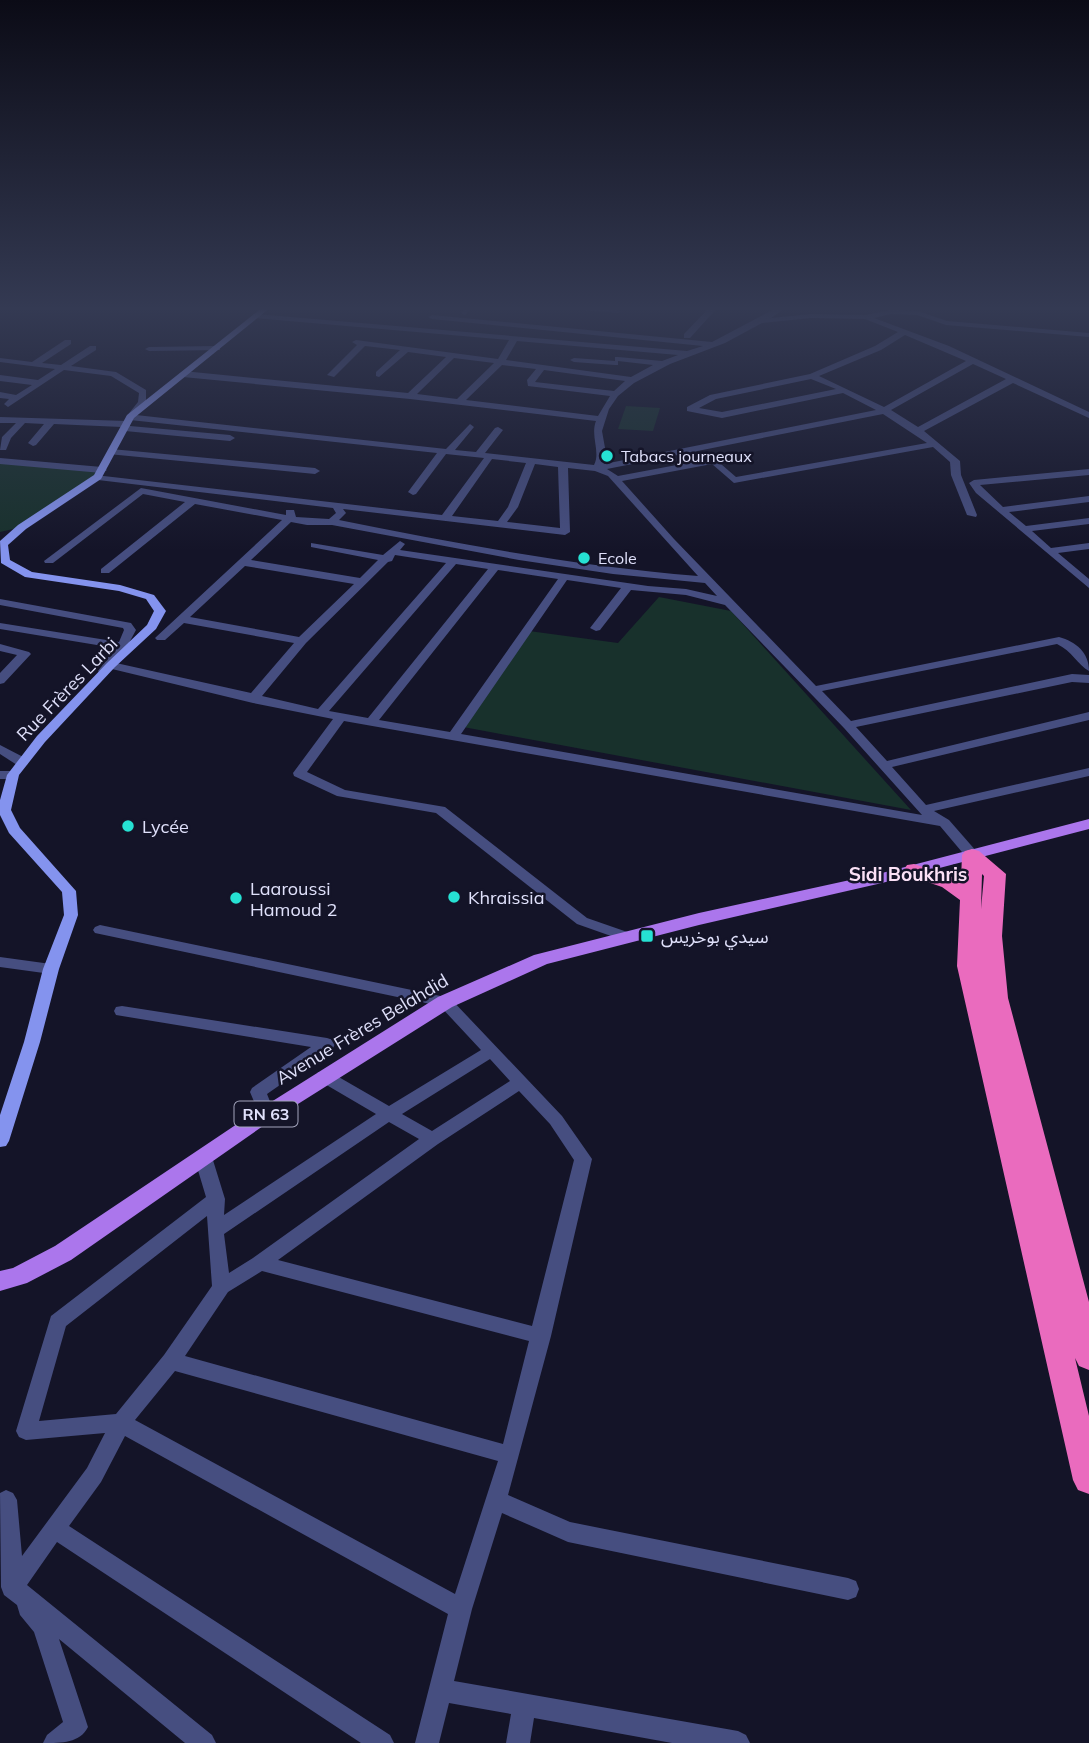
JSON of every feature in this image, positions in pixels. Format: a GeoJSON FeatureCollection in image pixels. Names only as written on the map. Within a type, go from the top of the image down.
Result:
{"type":"FeatureCollection","features":[{"type":"Feature","properties":{"kind":"highway"},"geometry":{"type":"LineString","coordinates":[[972,855],[967,947],[972,989],[1089,1480]]}},
{"type":"Feature","properties":{"kind":"highway"},"geometry":{"type":"LineString","coordinates":[[972,855],[995,874],[989,929],[996,998],[1089,1357]]}},
{"type":"Feature","properties":{"kind":"highway"},"geometry":{"type":"LineString","coordinates":[[914,870],[949,882],[970,897]]}},
{"type":"Feature","properties":{"kind":"main road"},"geometry":{"type":"LineString","coordinates":[[100,473],[127,423],[167,388]]}},
{"type":"Feature","properties":{"kind":"main road","name":"Rue Frères Larbi"},"geometry":{"type":"LineString","coordinates":[[0,1141],[32,1042],[51,969],[71,915],[69,891],[14,830],[4,810],[6,775],[22,762],[127,647],[152,626],[160,611],[150,597],[120,588],[29,575],[5,561],[3,544],[22,527],[100,473]]}},
{"type":"Feature","properties":{"kind":"main road","name":"RN 63"},"geometry":{"type":"LineString","coordinates":[[628,937],[914,870],[1089,824]]}},
{"type":"Feature","properties":{"kind":"main road","name":"Avenue Frères Belahdid"},"geometry":{"type":"LineString","coordinates":[[0,1282],[19,1276],[63,1253],[324,1076],[445,1002],[541,959],[628,937]]}},
{"type":"Feature","properties":{"kind":"street"},"geometry":{"type":"LineString","coordinates":[[8,404],[32,388]]}},
{"type":"Feature","properties":{"kind":"street"},"geometry":{"type":"LineString","coordinates":[[127,423],[142,402],[143,392],[138,388]]}},
{"type":"Feature","properties":{"kind":"street"},"geometry":{"type":"LineString","coordinates":[[331,388],[459,401],[575,402],[617,394]]}},
{"type":"Feature","properties":{"kind":"street"},"geometry":{"type":"LineString","coordinates":[[410,396],[418,388]]}},
{"type":"Feature","properties":{"kind":"street"},"geometry":{"type":"LineString","coordinates":[[459,401],[472,388]]}},
{"type":"Feature","properties":{"kind":"street"},"geometry":{"type":"LineString","coordinates":[[542,388],[575,402],[601,419]]}},
{"type":"Feature","properties":{"kind":"street"},"geometry":{"type":"LineString","coordinates":[[575,402],[589,388]]}},
{"type":"Feature","properties":{"kind":"street"},"geometry":{"type":"LineString","coordinates":[[597,467],[602,459],[597,430],[601,419],[623,388]]}},
{"type":"Feature","properties":{"kind":"street"},"geometry":{"type":"LineString","coordinates":[[754,388],[713,397],[690,409],[722,415],[845,390]]}},
{"type":"Feature","properties":{"kind":"street"},"geometry":{"type":"LineString","coordinates":[[841,388],[918,431],[955,461],[956,475],[972,515]]}},
{"type":"Feature","properties":{"kind":"street"},"geometry":{"type":"LineString","coordinates":[[0,420],[127,423],[597,467],[883,411],[923,388]]}},
{"type":"Feature","properties":{"kind":"street"},"geometry":{"type":"LineString","coordinates":[[918,431],[996,388]]}},
{"type":"Feature","properties":{"kind":"street"},"geometry":{"type":"LineString","coordinates":[[1033,388],[1089,415]]}},
{"type":"Feature","properties":{"kind":"street"},"geometry":{"type":"LineString","coordinates":[[0,395],[17,398]]}},
{"type":"Feature","properties":{"kind":"street"},"geometry":{"type":"LineString","coordinates":[[3,448],[7,437],[22,422]]}},
{"type":"Feature","properties":{"kind":"street"},"geometry":{"type":"LineString","coordinates":[[33,443],[50,423]]}},
{"type":"Feature","properties":{"kind":"street"},"geometry":{"type":"LineString","coordinates":[[127,423],[230,439]]}},
{"type":"Feature","properties":{"kind":"street"},"geometry":{"type":"LineString","coordinates":[[413,492],[470,427]]}},
{"type":"Feature","properties":{"kind":"street"},"geometry":{"type":"LineString","coordinates":[[445,518],[498,430]]}},
{"type":"Feature","properties":{"kind":"street"},"geometry":{"type":"LineString","coordinates":[[615,479],[714,461],[734,480],[936,444]]}},
{"type":"Feature","properties":{"kind":"street"},"geometry":{"type":"LineString","coordinates":[[111,452],[315,471]]}},
{"type":"Feature","properties":{"kind":"street"},"geometry":{"type":"LineString","coordinates":[[501,524],[513,507],[531,460]]}},
{"type":"Feature","properties":{"kind":"street"},"geometry":{"type":"LineString","coordinates":[[0,461],[565,532],[563,464]]}},
{"type":"Feature","properties":{"kind":"street"},"geometry":{"type":"LineString","coordinates":[[597,467],[615,479],[848,725],[923,810],[944,823],[972,855]]}},
{"type":"Feature","properties":{"kind":"street"},"geometry":{"type":"LineString","coordinates":[[1089,472],[974,483],[979,491],[1089,584]]}},
{"type":"Feature","properties":{"kind":"street"},"geometry":{"type":"LineString","coordinates":[[49,561],[141,491],[307,522],[331,522],[641,576],[708,580]]}},
{"type":"Feature","properties":{"kind":"street"},"geometry":{"type":"LineString","coordinates":[[1001,510],[1089,499]]}},
{"type":"Feature","properties":{"kind":"street"},"geometry":{"type":"LineString","coordinates":[[104,571],[194,500]]}},
{"type":"Feature","properties":{"kind":"street"},"geometry":{"type":"LineString","coordinates":[[291,517],[290,510],[306,503],[336,505]]}},
{"type":"Feature","properties":{"kind":"street"},"geometry":{"type":"LineString","coordinates":[[331,522],[341,513],[336,505]]}},
{"type":"Feature","properties":{"kind":"street"},"geometry":{"type":"LineString","coordinates":[[161,638],[291,517]]}},
{"type":"Feature","properties":{"kind":"street"},"geometry":{"type":"LineString","coordinates":[[1024,529],[1089,521]]}},
{"type":"Feature","properties":{"kind":"street"},"geometry":{"type":"LineString","coordinates":[[253,699],[302,642],[391,555],[405,537]]}},
{"type":"Feature","properties":{"kind":"street"},"geometry":{"type":"LineString","coordinates":[[315,545],[454,560],[686,592],[729,601]]}},
{"type":"Feature","properties":{"kind":"street"},"geometry":{"type":"LineString","coordinates":[[1049,551],[1089,547]]}},
{"type":"Feature","properties":{"kind":"street"},"geometry":{"type":"LineString","coordinates":[[321,713],[454,560]]}},
{"type":"Feature","properties":{"kind":"street"},"geometry":{"type":"LineString","coordinates":[[242,562],[364,582]]}},
{"type":"Feature","properties":{"kind":"street"},"geometry":{"type":"LineString","coordinates":[[371,722],[496,566]]}},
{"type":"Feature","properties":{"kind":"street"},"geometry":{"type":"LineString","coordinates":[[1075,573],[1089,571]]}},
{"type":"Feature","properties":{"kind":"street"},"geometry":{"type":"LineString","coordinates":[[453,737],[565,576]]}},
{"type":"Feature","properties":{"kind":"street"},"geometry":{"type":"LineString","coordinates":[[596,628],[628,586]]}},
{"type":"Feature","properties":{"kind":"street"},"geometry":{"type":"LineString","coordinates":[[0,602],[127,625],[130,630],[127,647],[0,626]]}},
{"type":"Feature","properties":{"kind":"street"},"geometry":{"type":"LineString","coordinates":[[181,619],[302,642]]}},
{"type":"Feature","properties":{"kind":"street"},"geometry":{"type":"LineString","coordinates":[[812,690],[1059,640],[1074,648],[1089,667]]}},
{"type":"Feature","properties":{"kind":"street"},"geometry":{"type":"LineString","coordinates":[[0,647],[25,654],[0,680]]}},
{"type":"Feature","properties":{"kind":"street"},"geometry":{"type":"LineString","coordinates":[[107,670],[341,717],[944,823]]}},
{"type":"Feature","properties":{"kind":"street"},"geometry":{"type":"LineString","coordinates":[[848,725],[1072,678],[1089,679]]}},
{"type":"Feature","properties":{"kind":"street"},"geometry":{"type":"LineString","coordinates":[[885,765],[1089,716]]}},
{"type":"Feature","properties":{"kind":"street"},"geometry":{"type":"LineString","coordinates":[[341,717],[299,773],[342,793],[440,810],[582,921],[628,937]]}},
{"type":"Feature","properties":{"kind":"street"},"geometry":{"type":"LineString","coordinates":[[0,749],[22,762]]}},
{"type":"Feature","properties":{"kind":"street"},"geometry":{"type":"LineString","coordinates":[[923,810],[1089,772]]}},
{"type":"Feature","properties":{"kind":"street"},"geometry":{"type":"LineString","coordinates":[[100,930],[445,1002],[556,1120],[583,1159],[510,1455],[461,1609],[427,1743]]}},
{"type":"Feature","properties":{"kind":"street"},"geometry":{"type":"LineString","coordinates":[[0,962],[51,969]]}},
{"type":"Feature","properties":{"kind":"street"},"geometry":{"type":"LineString","coordinates":[[122,1011],[327,1044],[258,1092],[267,1114]]}},
{"type":"Feature","properties":{"kind":"street"},"geometry":{"type":"LineString","coordinates":[[215,1231],[389,1114],[491,1051]]}},
{"type":"Feature","properties":{"kind":"street"},"geometry":{"type":"LineString","coordinates":[[324,1076],[432,1139]]}},
{"type":"Feature","properties":{"kind":"street"},"geometry":{"type":"LineString","coordinates":[[12,1587],[94,1475],[121,1423],[171,1361],[221,1287],[260,1263],[432,1139],[521,1082]]}},
{"type":"Feature","properties":{"kind":"street"},"geometry":{"type":"LineString","coordinates":[[203,1157],[216,1199],[215,1231],[221,1287]]}},
{"type":"Feature","properties":{"kind":"street"},"geometry":{"type":"LineString","coordinates":[[216,1199],[58,1322],[26,1431],[121,1423],[461,1609]]}},
{"type":"Feature","properties":{"kind":"street"},"geometry":{"type":"LineString","coordinates":[[260,1263],[541,1336]]}},
{"type":"Feature","properties":{"kind":"street"},"geometry":{"type":"LineString","coordinates":[[171,1361],[510,1455]]}},
{"type":"Feature","properties":{"kind":"street"},"geometry":{"type":"LineString","coordinates":[[6,1500],[12,1587],[43,1626],[76,1727],[55,1743]]}},
{"type":"Feature","properties":{"kind":"street"},"geometry":{"type":"LineString","coordinates":[[496,1500],[568,1532],[848,1589]]}},
{"type":"Feature","properties":{"kind":"street"},"geometry":{"type":"LineString","coordinates":[[54,1528],[382,1743]]}},
{"type":"Feature","properties":{"kind":"street"},"geometry":{"type":"LineString","coordinates":[[12,1587],[204,1743]]}},
{"type":"Feature","properties":{"kind":"street"},"geometry":{"type":"LineString","coordinates":[[441,1689],[738,1743]]}},
{"type":"Feature","properties":{"kind":"street"},"geometry":{"type":"LineString","coordinates":[[518,1743],[524,1704]]}},
{"type":"Feature","properties":{"kind":"green space"},"geometry":{"type":"Polygon","coordinates":[[[626,406],[660,408],[653,431],[618,429],[626,406]]]}},
{"type":"Feature","properties":{"kind":"green space"},"geometry":{"type":"Polygon","coordinates":[[[0,461],[102,470],[22,527],[0,532],[0,461]]]}},
{"type":"Feature","properties":{"kind":"green space"},"geometry":{"type":"Polygon","coordinates":[[[659,597],[731,611],[911,810],[458,726],[529,631],[618,643],[659,597]]]}},
{"type":"Feature","properties":{"kind":"place","name":"Tabacs journeaux"},"geometry":{"type":"Point","coordinates":[607,456]}},
{"type":"Feature","properties":{"kind":"place","name":"Ecole"},"geometry":{"type":"Point","coordinates":[584,558]}},
{"type":"Feature","properties":{"kind":"place","name":"Lycée"},"geometry":{"type":"Point","coordinates":[128,826]}},
{"type":"Feature","properties":{"kind":"place","name":"Khraissia"},"geometry":{"type":"Point","coordinates":[454,897]}},
{"type":"Feature","properties":{"kind":"place","name":"Laaroussi Hamoud 2"},"geometry":{"type":"Point","coordinates":[236,898]}},
{"type":"Feature","properties":{"kind":"place","name":"سيدي بوخريس"},"geometry":{"type":"Point","coordinates":[647,936]}},
{"type":"Feature","properties":{"kind":"district","name":"Sidi Boukhris"},"geometry":{"type":"Point","coordinates":[908,874]}}]}
